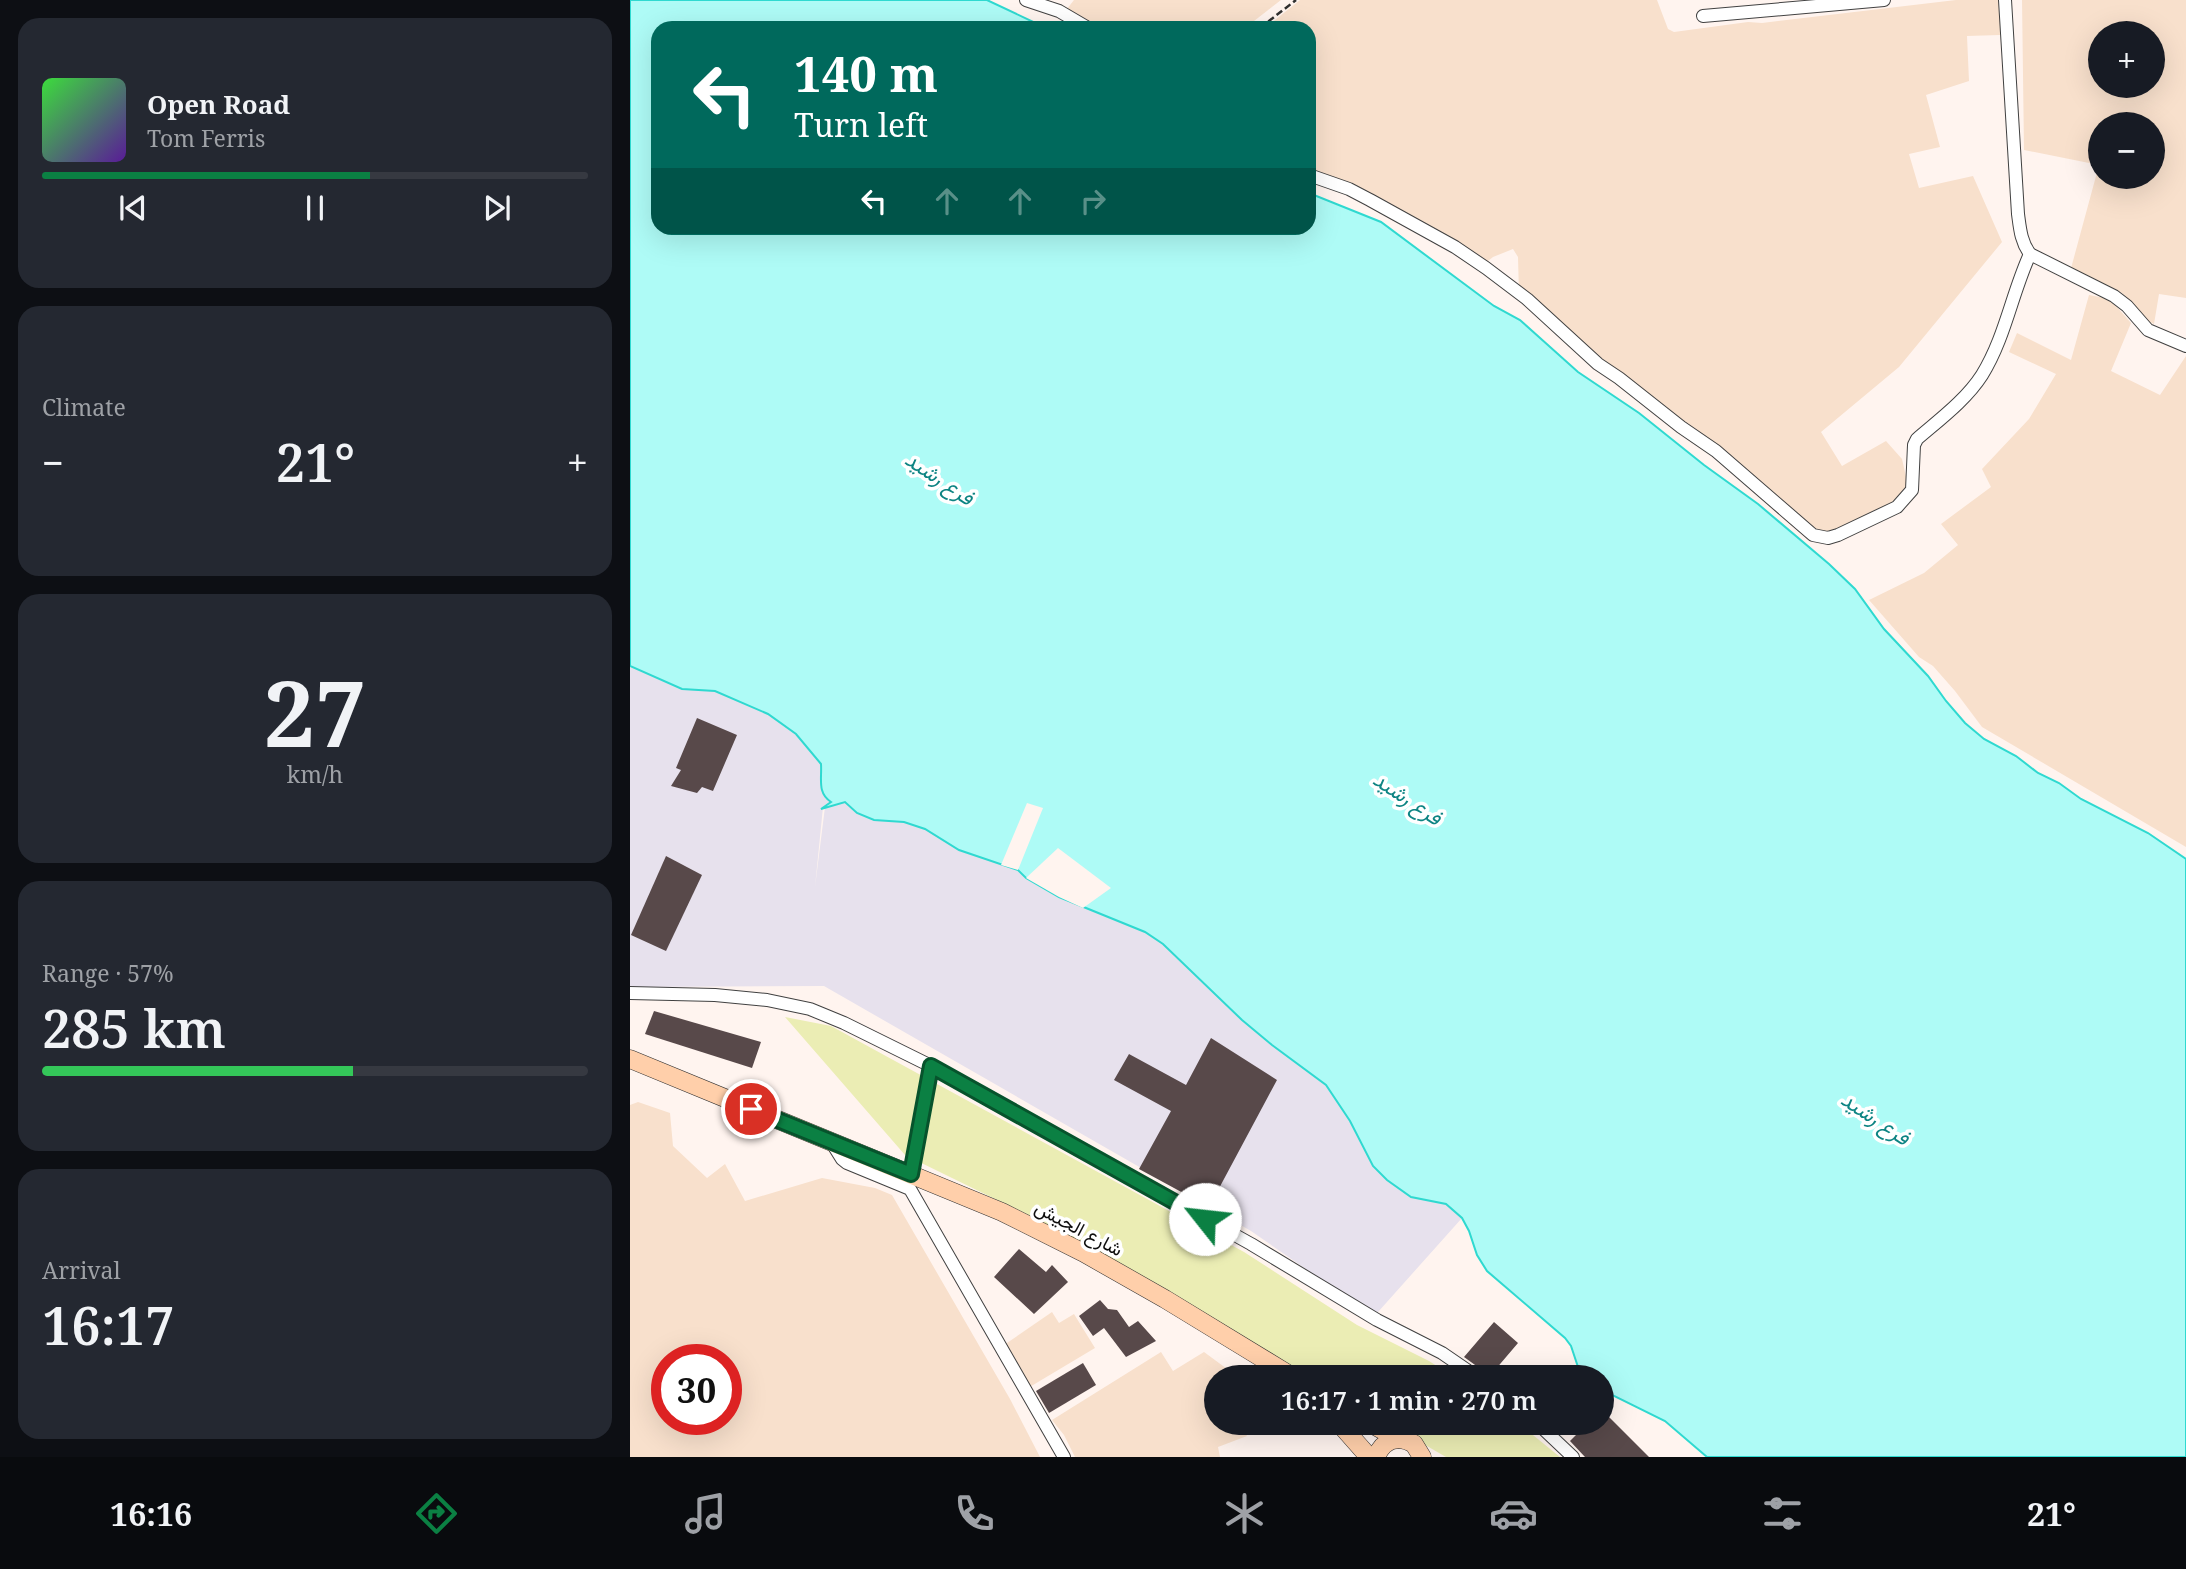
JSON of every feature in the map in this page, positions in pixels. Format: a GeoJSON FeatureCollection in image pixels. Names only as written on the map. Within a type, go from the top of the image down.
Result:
{"type":"FeatureCollection","features":[{"type":"Feature","properties":{"kind":"main road","name":"شارع الجيش"},"geometry":{"type":"LineString","coordinates":[[630,1059],[1002,1212],[1165,1299],[1273,1365]]}},
{"type":"Feature","properties":{"kind":"main road"},"geometry":{"type":"LineString","coordinates":[[1350,1435],[1369,1457]]}},
{"type":"Feature","properties":{"kind":"main road"},"geometry":{"type":"LineString","coordinates":[[1391,1435],[1409,1441],[1424,1454]]}},
{"type":"Feature","properties":{"kind":"main road"},"geometry":{"type":"LineString","coordinates":[[1376,1457],[1384,1444],[1398,1439]]}},
{"type":"Feature","properties":{"kind":"street"},"geometry":{"type":"LineString","coordinates":[[1026,0],[1059,11],[1076,21]]}},
{"type":"Feature","properties":{"kind":"street"},"geometry":{"type":"LineString","coordinates":[[1703,16],[1884,0]]}},
{"type":"Feature","properties":{"kind":"street"},"geometry":{"type":"LineString","coordinates":[[2006,0],[2021,237],[2030,254],[2114,296],[2127,306],[2148,330],[2186,346]]}},
{"type":"Feature","properties":{"kind":"street"},"geometry":{"type":"LineString","coordinates":[[1316,177],[1370,200],[1455,247],[1486,268],[1527,299],[1598,364],[1716,451],[1813,535],[1821,538],[1838,535],[1897,507],[1912,490],[1914,445],[1917,439],[1963,398],[1980,378],[1997,345],[2030,254]]}},
{"type":"Feature","properties":{"kind":"street"},"geometry":{"type":"LineString","coordinates":[[630,992],[767,1000],[810,1009],[844,1023],[931,1066],[1251,1244],[1377,1320],[1460,1365]]}},
{"type":"Feature","properties":{"kind":"street"},"geometry":{"type":"LineString","coordinates":[[832,1143],[847,1163],[911,1189],[1064,1457]]}},
{"type":"Feature","properties":{"kind":"street"},"geometry":{"type":"LineString","coordinates":[[1550,1435],[1573,1457]]}},
{"type":"Feature","properties":{"kind":"lane"},"geometry":{"type":"LineString","coordinates":[[911,1174],[931,1066]]}},
{"type":"Feature","properties":{"kind":"path"},"geometry":{"type":"LineString","coordinates":[[1269,21],[1296,0]]}},
{"type":"Feature","properties":{"kind":"shaded area"},"geometry":{"type":"Polygon","coordinates":[[[1074,0],[1281,0],[1254,21],[1075,21],[1063,14],[1074,0]]]}},
{"type":"Feature","properties":{"kind":"shaded area"},"geometry":{"type":"Polygon","coordinates":[[[1300,0],[1657,0],[1668,29],[1674,32],[1956,0],[2001,0],[2000,35],[1967,36],[1969,81],[1926,95],[1940,147],[1909,154],[1919,188],[1973,176],[2002,242],[1899,367],[1821,432],[1842,466],[1886,441],[1902,459],[1910,494],[1820,542],[1519,295],[1518,257],[1513,249],[1493,257],[1483,265],[1395,214],[1316,180],[1316,21],[1274,21],[1300,0]]]}},
{"type":"Feature","properties":{"kind":"shaded area"},"geometry":{"type":"Polygon","coordinates":[[[2022,0],[2186,0],[2186,298],[2159,294],[2154,324],[2146,320],[2122,293],[2070,272],[2092,189],[2165,189],[2165,112],[2088,112],[2088,163],[2024,150],[2022,0]]]}},
{"type":"Feature","properties":{"kind":"shaded area"},"geometry":{"type":"Polygon","coordinates":[[[2089,295],[2110,299],[2131,323],[2111,371],[2160,395],[2186,356],[2186,847],[1982,727],[1933,666],[1919,657],[1869,600],[1924,573],[1958,545],[1941,524],[1991,487],[1982,469],[2029,419],[2056,374],[2009,352],[2017,333],[2071,360],[2089,295]]]}},
{"type":"Feature","properties":{"kind":"shaded area"},"geometry":{"type":"Polygon","coordinates":[[[630,666],[682,689],[715,691],[768,714],[796,734],[817,756],[822,764],[821,789],[831,802],[823,807],[815,887],[825,807],[845,802],[857,813],[874,820],[904,822],[925,829],[944,841],[1018,870],[1026,878],[1059,897],[1145,932],[1163,944],[1242,1020],[1326,1085],[1350,1121],[1373,1166],[1427,1201],[1446,1204],[1462,1218],[1378,1312],[1362,1308],[1251,1231],[824,986],[630,987],[630,666]]]}},
{"type":"Feature","properties":{"kind":"shaded area"},"geometry":{"type":"Polygon","coordinates":[[[638,1102],[670,1113],[673,1146],[707,1178],[725,1164],[745,1201],[822,1178],[875,1188],[892,1195],[1010,1399],[1040,1457],[630,1457],[630,1105],[638,1102]]]}},
{"type":"Feature","properties":{"kind":"shaded area"},"geometry":{"type":"Polygon","coordinates":[[[1052,1312],[1059,1323],[1074,1314],[1095,1348],[1028,1388],[1004,1345],[1052,1312]]]}},
{"type":"Feature","properties":{"kind":"shaded area"},"geometry":{"type":"Polygon","coordinates":[[[1161,1352],[1173,1371],[1204,1352],[1222,1365],[1204,1365],[1204,1435],[1247,1436],[1218,1447],[1220,1457],[1075,1457],[1064,1435],[1052,1420],[1161,1352]]]}},
{"type":"Feature","properties":{"kind":"green space"},"geometry":{"type":"Polygon","coordinates":[[[785,1017],[831,1026],[1244,1252],[1357,1325],[1435,1365],[1287,1365],[1034,1218],[905,1155],[785,1017]]]}},
{"type":"Feature","properties":{"kind":"green space"},"geometry":{"type":"Polygon","coordinates":[[[1408,1435],[1533,1435],[1560,1457],[1446,1457],[1408,1435]]]}},
{"type":"Feature","properties":{"kind":"water","name":"فرع رشيد"},"geometry":{"type":"Polygon","coordinates":[[[630,0],[987,0],[1031,21],[651,21],[651,235],[1316,235],[1316,196],[1381,222],[1494,306],[1520,320],[1578,372],[1639,413],[1758,504],[1855,589],[1884,629],[1928,676],[1965,723],[1984,739],[2016,756],[2081,799],[2148,833],[2186,859],[2186,1457],[1707,1457],[1665,1421],[1614,1396],[1614,1365],[1577,1365],[1571,1346],[1565,1338],[1487,1271],[1477,1255],[1462,1218],[1446,1204],[1411,1197],[1387,1180],[1373,1166],[1350,1121],[1326,1085],[1242,1020],[1163,944],[1145,932],[1059,897],[1026,878],[1018,870],[959,850],[925,829],[904,822],[874,820],[857,813],[845,802],[821,809],[831,802],[822,790],[821,764],[796,734],[768,714],[715,691],[682,689],[630,666],[630,0]]]}},
{"type":"Feature","properties":{"kind":"pier"},"geometry":{"type":"Polygon","coordinates":[[[1027,803],[1043,808],[1018,870],[1001,865],[1027,803]]]}},
{"type":"Feature","properties":{"kind":"pier"},"geometry":{"type":"Polygon","coordinates":[[[1058,848],[1111,888],[1083,908],[1026,878],[1058,848]]]}},
{"type":"Feature","properties":{"kind":"building"},"geometry":{"type":"Polygon","coordinates":[[[697,718],[737,735],[713,791],[702,787],[697,793],[671,786],[681,770],[676,768],[697,718]]]}},
{"type":"Feature","properties":{"kind":"building"},"geometry":{"type":"Polygon","coordinates":[[[666,856],[702,875],[666,951],[631,935],[666,856]]]}},
{"type":"Feature","properties":{"kind":"building"},"geometry":{"type":"Polygon","coordinates":[[[654,1011],[761,1042],[752,1068],[645,1034],[654,1011]]]}},
{"type":"Feature","properties":{"kind":"building"},"geometry":{"type":"Polygon","coordinates":[[[1211,1038],[1277,1080],[1209,1207],[1139,1169],[1171,1111],[1114,1080],[1129,1054],[1186,1085],[1211,1038]]]}},
{"type":"Feature","properties":{"kind":"building"},"geometry":{"type":"Polygon","coordinates":[[[1019,1249],[1046,1272],[1052,1265],[1068,1282],[1034,1314],[994,1277],[1019,1249]]]}},
{"type":"Feature","properties":{"kind":"building"},"geometry":{"type":"Polygon","coordinates":[[[1100,1300],[1108,1309],[1117,1310],[1129,1327],[1138,1321],[1156,1341],[1126,1357],[1104,1328],[1093,1336],[1079,1316],[1100,1300]]]}},
{"type":"Feature","properties":{"kind":"building"},"geometry":{"type":"Polygon","coordinates":[[[1494,1322],[1518,1343],[1499,1365],[1475,1365],[1464,1357],[1494,1322]]]}},
{"type":"Feature","properties":{"kind":"building"},"geometry":{"type":"Polygon","coordinates":[[[1083,1363],[1096,1385],[1049,1413],[1036,1391],[1083,1363]]]}},
{"type":"Feature","properties":{"kind":"building"},"geometry":{"type":"Polygon","coordinates":[[[1614,1422],[1649,1457],[1585,1457],[1570,1441],[1576,1435],[1614,1435],[1614,1422]]]}},
{"type":"Feature","properties":{"kind":"route"},"geometry":{"type":"LineString","coordinates":[[751,1109],[911,1174],[931,1066],[1205,1219]]}}]}
